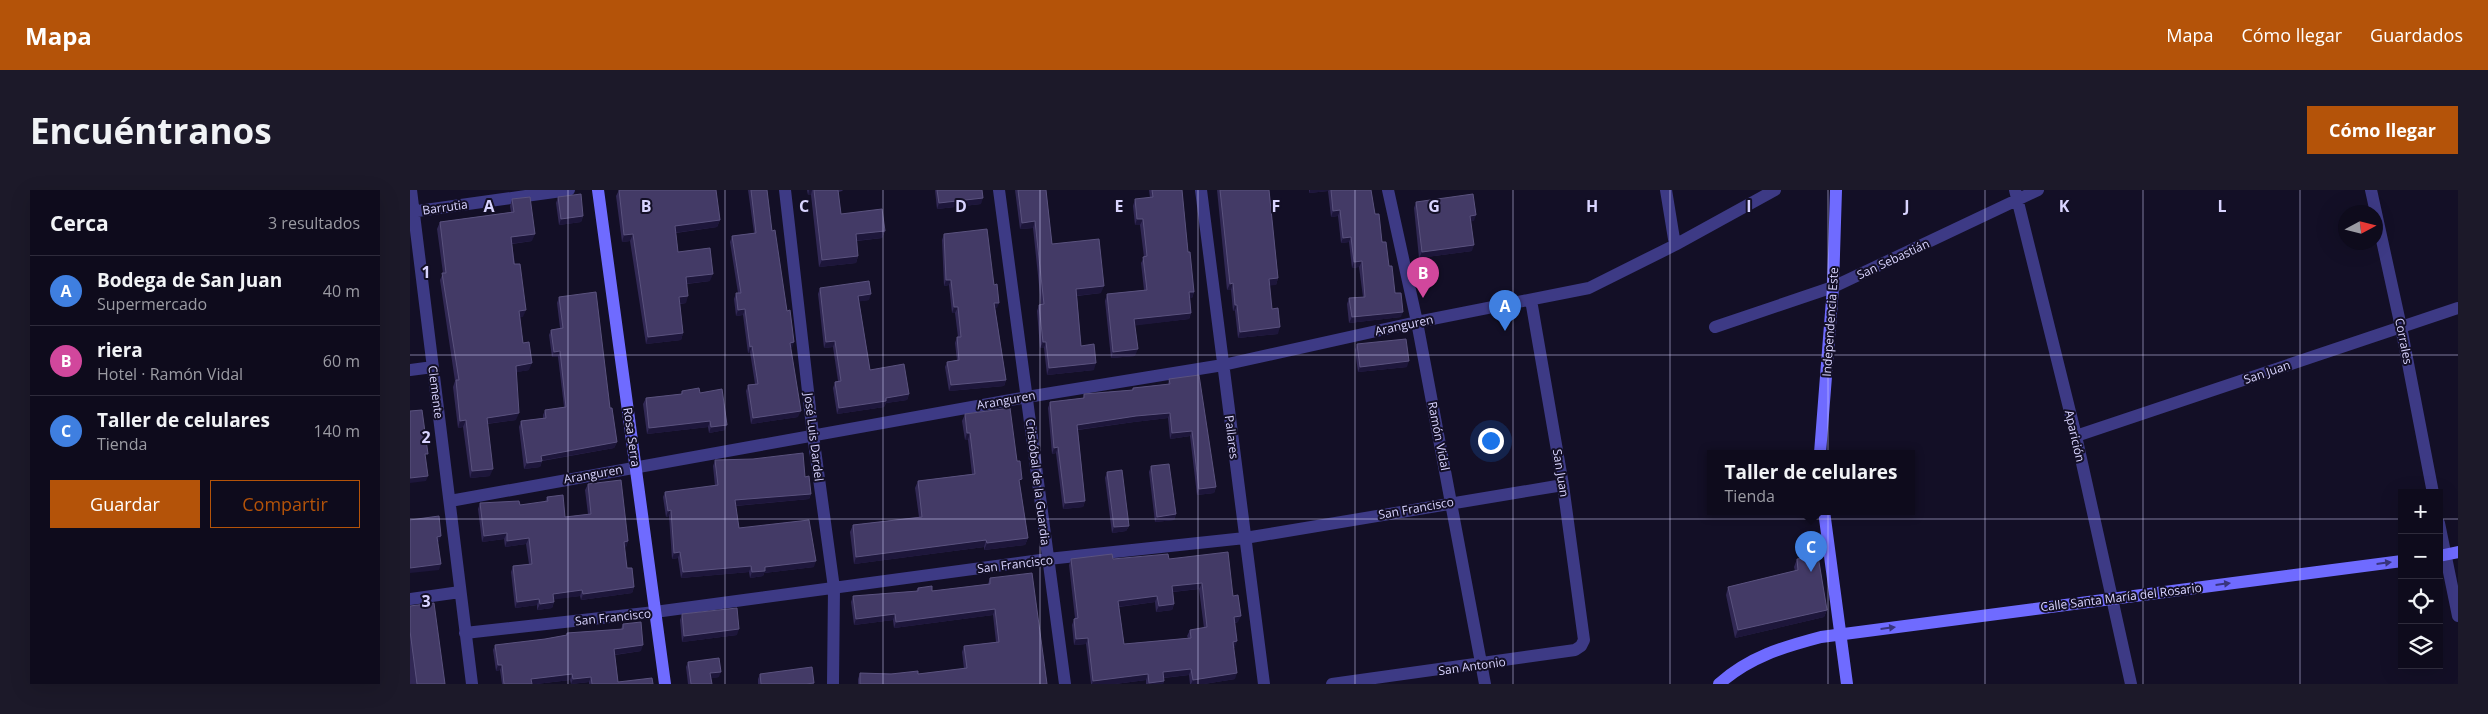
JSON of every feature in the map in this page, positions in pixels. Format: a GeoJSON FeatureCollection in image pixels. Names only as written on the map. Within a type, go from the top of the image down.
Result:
{"type":"FeatureCollection","features":[{"type":"Feature","properties":{"kind":"street","name":"Clemente"},"geometry":{"type":"LineString","coordinates":[[411,190],[412,211],[472,684]]}},
{"type":"Feature","properties":{"kind":"street","name":"Barrutia"},"geometry":{"type":"LineString","coordinates":[[412,211],[569,190]]}},
{"type":"Feature","properties":{"kind":"street","name":"Rosa Serra"},"geometry":{"type":"LineString","coordinates":[[598,190],[665,684]]}},
{"type":"Feature","properties":{"kind":"street","name":"José Luis Dardel"},"geometry":{"type":"LineString","coordinates":[[785,190],[813,434],[834,588],[833,684]]}},
{"type":"Feature","properties":{"kind":"street","name":"Cristóbal de la Guardia"},"geometry":{"type":"LineString","coordinates":[[999,190],[1065,684]]}},
{"type":"Feature","properties":{"kind":"street","name":"Pallares"},"geometry":{"type":"LineString","coordinates":[[1201,190],[1264,684]]}},
{"type":"Feature","properties":{"kind":"street","name":"Ramón Vidal"},"geometry":{"type":"LineString","coordinates":[[1388,190],[1417,322],[1452,502],[1484,684]]}},
{"type":"Feature","properties":{"kind":"street"},"geometry":{"type":"LineString","coordinates":[[1666,190],[1675,245],[1776,190]]}},
{"type":"Feature","properties":{"kind":"street","name":"Independencia Este"},"geometry":{"type":"LineString","coordinates":[[1820,450],[1833,288],[1836,190]]}},
{"type":"Feature","properties":{"kind":"street","name":"San Sebastián"},"geometry":{"type":"LineString","coordinates":[[1715,327],[1833,288],[2016,195],[2038,190]]}},
{"type":"Feature","properties":{"kind":"street","name":"Corrales"},"geometry":{"type":"LineString","coordinates":[[2371,190],[2401,327],[2432,489]]}},
{"type":"Feature","properties":{"kind":"street","name":"Aparición"},"geometry":{"type":"LineString","coordinates":[[2016,195],[2076,436],[2131,684]]}},
{"type":"Feature","properties":{"kind":"street","name":"Aranguren"},"geometry":{"type":"LineString","coordinates":[[450,500],[1026,396],[1223,365],[1417,322],[1589,288],[1675,245]]}},
{"type":"Feature","properties":{"kind":"street","name":"San Juan"},"geometry":{"type":"LineString","coordinates":[[1531,300],[1563,485],[1584,640],[1581,646]]}},
{"type":"Feature","properties":{"kind":"street","name":"San Juan"},"geometry":{"type":"LineString","coordinates":[[2076,436],[2458,308]]}},
{"type":"Feature","properties":{"kind":"street"},"geometry":{"type":"LineString","coordinates":[[410,370],[433,368]]}},
{"type":"Feature","properties":{"kind":"street","name":"San Francisco"},"geometry":{"type":"LineString","coordinates":[[465,633],[655,612],[1048,560],[1245,538],[1563,485]]}},
{"type":"Feature","properties":{"kind":"street"},"geometry":{"type":"LineString","coordinates":[[1825,515],[1846,684]]}},
{"type":"Feature","properties":{"kind":"street"},"geometry":{"type":"LineString","coordinates":[[2442,534],[2448,554],[2458,616]]}},
{"type":"Feature","properties":{"kind":"street","name":"Calle Santa María del Rosario"},"geometry":{"type":"LineString","coordinates":[[1719,684],[1733,672],[1774,650],[1821,636],[2398,562]]}},
{"type":"Feature","properties":{"kind":"street"},"geometry":{"type":"LineString","coordinates":[[410,600],[460,592]]}},
{"type":"Feature","properties":{"kind":"street","name":"San Antonio"},"geometry":{"type":"LineString","coordinates":[[1332,684],[1481,665],[1575,650],[1581,646]]}},
{"type":"Feature","properties":{"kind":"building"},"geometry":{"type":"Polygon","coordinates":[[[619,190],[716,190],[720,220],[675,226],[678,252],[710,248],[713,274],[686,277],[688,296],[679,297],[683,333],[648,337],[633,234],[624,235],[619,190]]]}},
{"type":"Feature","properties":{"kind":"building"},"geometry":{"type":"Polygon","coordinates":[[[751,190],[767,190],[772,231],[775,230],[787,311],[790,310],[794,342],[790,343],[801,411],[753,418],[748,385],[758,384],[752,346],[750,347],[745,309],[738,310],[736,293],[741,293],[732,236],[756,233],[751,190]]]}},
{"type":"Feature","properties":{"kind":"building"},"geometry":{"type":"Polygon","coordinates":[[[814,190],[838,190],[841,214],[882,209],[885,231],[856,234],[858,256],[822,260],[814,190]]]}},
{"type":"Feature","properties":{"kind":"building"},"geometry":{"type":"Polygon","coordinates":[[[937,190],[982,190],[983,198],[939,203],[937,190]]]}},
{"type":"Feature","properties":{"kind":"building"},"geometry":{"type":"Polygon","coordinates":[[[1018,190],[1046,190],[1052,244],[1099,239],[1104,286],[1076,289],[1081,346],[1094,344],[1096,363],[1049,368],[1046,342],[1043,342],[1039,305],[1044,304],[1035,221],[1022,223],[1018,190]]]}},
{"type":"Feature","properties":{"kind":"building"},"geometry":{"type":"Polygon","coordinates":[[[1152,190],[1182,190],[1194,292],[1189,292],[1191,313],[1134,319],[1138,349],[1113,352],[1107,294],[1147,290],[1143,257],[1147,256],[1143,219],[1137,219],[1135,199],[1153,197],[1152,190]]]}},
{"type":"Feature","properties":{"kind":"building"},"geometry":{"type":"Polygon","coordinates":[[[1220,190],[1269,190],[1278,278],[1269,279],[1272,309],[1278,308],[1280,327],[1240,332],[1233,283],[1230,284],[1220,190]]]}},
{"type":"Feature","properties":{"kind":"building"},"geometry":{"type":"Polygon","coordinates":[[[1331,190],[1371,190],[1375,214],[1379,214],[1382,242],[1386,242],[1389,266],[1392,266],[1395,293],[1401,293],[1403,312],[1352,317],[1349,298],[1365,297],[1362,261],[1354,262],[1351,237],[1343,238],[1340,210],[1333,211],[1331,190]]]}},
{"type":"Feature","properties":{"kind":"building"},"geometry":{"type":"Polygon","coordinates":[[[581,194],[583,216],[561,219],[558,197],[581,194]]]}},
{"type":"Feature","properties":{"kind":"building"},"geometry":{"type":"Polygon","coordinates":[[[1473,194],[1476,215],[1470,216],[1474,245],[1422,252],[1416,202],[1473,194]]]}},
{"type":"Feature","properties":{"kind":"building"},"geometry":{"type":"Polygon","coordinates":[[[530,197],[535,234],[511,237],[514,264],[520,264],[526,310],[519,311],[523,343],[529,342],[532,363],[516,366],[519,413],[487,418],[493,469],[472,471],[466,420],[460,421],[456,380],[459,380],[442,273],[446,273],[440,222],[514,212],[512,199],[530,197]]]}},
{"type":"Feature","properties":{"kind":"building"},"geometry":{"type":"Polygon","coordinates":[[[987,229],[994,285],[997,284],[999,303],[994,303],[1006,380],[951,385],[947,362],[959,360],[957,337],[961,337],[958,307],[954,307],[951,280],[946,280],[944,234],[987,229]]]}},
{"type":"Feature","properties":{"kind":"building"},"geometry":{"type":"Polygon","coordinates":[[[869,281],[871,294],[858,296],[870,370],[904,364],[909,394],[886,398],[886,401],[839,408],[835,382],[841,381],[835,341],[826,342],[820,288],[869,281]]]}},
{"type":"Feature","properties":{"kind":"building"},"geometry":{"type":"Polygon","coordinates":[[[596,292],[610,408],[612,408],[617,442],[541,456],[542,461],[527,463],[521,421],[546,418],[545,410],[566,407],[560,351],[554,352],[551,330],[563,328],[559,297],[596,292]]]}},
{"type":"Feature","properties":{"kind":"building"},"geometry":{"type":"Polygon","coordinates":[[[1406,339],[1409,361],[1360,367],[1357,344],[1406,339]]]}},
{"type":"Feature","properties":{"kind":"building"},"geometry":{"type":"Polygon","coordinates":[[[1199,375],[1216,487],[1199,489],[1192,431],[1172,433],[1170,413],[1136,416],[1077,425],[1085,501],[1065,503],[1058,447],[1054,448],[1050,402],[1084,398],[1084,394],[1133,390],[1133,388],[1170,384],[1169,379],[1199,375]]]}},
{"type":"Feature","properties":{"kind":"building"},"geometry":{"type":"Polygon","coordinates":[[[699,388],[700,393],[722,389],[727,425],[711,427],[710,421],[649,428],[646,398],[682,394],[682,391],[699,388]]]}},
{"type":"Feature","properties":{"kind":"building"},"geometry":{"type":"Polygon","coordinates":[[[1010,408],[1017,461],[1020,461],[1022,479],[1019,480],[1028,538],[987,543],[986,540],[856,557],[853,525],[922,517],[918,481],[975,474],[970,433],[967,433],[965,414],[1010,408]]]}},
{"type":"Feature","properties":{"kind":"building"},"geometry":{"type":"Polygon","coordinates":[[[422,410],[428,454],[425,454],[428,476],[410,478],[410,411],[422,410]]]}},
{"type":"Feature","properties":{"kind":"building"},"geometry":{"type":"Polygon","coordinates":[[[803,453],[805,477],[809,476],[811,494],[735,500],[739,528],[809,520],[816,561],[765,567],[765,571],[752,572],[751,566],[683,572],[680,552],[674,553],[671,510],[668,511],[665,492],[718,485],[715,460],[753,459],[803,453]]]}},
{"type":"Feature","properties":{"kind":"building"},"geometry":{"type":"Polygon","coordinates":[[[1169,464],[1176,514],[1157,517],[1151,466],[1169,464]]]}},
{"type":"Feature","properties":{"kind":"building"},"geometry":{"type":"Polygon","coordinates":[[[1122,470],[1129,526],[1114,527],[1107,472],[1122,470]]]}},
{"type":"Feature","properties":{"kind":"building"},"geometry":{"type":"Polygon","coordinates":[[[621,480],[628,541],[624,542],[627,568],[632,568],[634,587],[583,594],[582,590],[553,594],[554,602],[540,604],[539,599],[517,602],[513,566],[532,564],[529,538],[507,541],[507,533],[484,536],[480,503],[519,501],[520,505],[548,501],[547,497],[563,495],[565,517],[591,514],[588,484],[621,480]]]}},
{"type":"Feature","properties":{"kind":"building"},"geometry":{"type":"Polygon","coordinates":[[[439,516],[441,536],[437,537],[441,564],[410,568],[410,520],[439,516]]]}},
{"type":"Feature","properties":{"kind":"building"},"geometry":{"type":"Polygon","coordinates":[[[1228,552],[1233,596],[1238,595],[1241,616],[1234,617],[1237,641],[1233,642],[1237,673],[1193,680],[1191,669],[1163,672],[1164,681],[1149,683],[1148,674],[1093,681],[1088,638],[1076,639],[1074,619],[1078,618],[1071,559],[1112,554],[1113,559],[1168,554],[1169,559],[1228,552]],[[1202,583],[1172,586],[1174,604],[1159,606],[1157,596],[1118,601],[1124,644],[1191,638],[1190,630],[1207,627],[1202,583]]]}},
{"type":"Feature","properties":{"kind":"building"},"geometry":{"type":"Polygon","coordinates":[[[1818,556],[1827,610],[1738,630],[1728,587],[1798,570],[1797,559],[1818,556]]]}},
{"type":"Feature","properties":{"kind":"building"},"geometry":{"type":"Polygon","coordinates":[[[1032,573],[1047,684],[860,684],[860,673],[891,674],[918,671],[918,674],[967,668],[964,646],[999,642],[995,609],[896,622],[895,614],[856,619],[853,596],[918,591],[918,588],[932,586],[932,591],[990,584],[990,578],[1032,573]]]}},
{"type":"Feature","properties":{"kind":"building"},"geometry":{"type":"Polygon","coordinates":[[[434,603],[445,684],[417,684],[410,631],[410,606],[434,603]]]}},
{"type":"Feature","properties":{"kind":"building"},"geometry":{"type":"Polygon","coordinates":[[[737,608],[739,629],[684,636],[682,614],[737,608]]]}},
{"type":"Feature","properties":{"kind":"building"},"geometry":{"type":"Polygon","coordinates":[[[641,622],[643,645],[614,649],[618,682],[652,678],[653,684],[592,684],[591,677],[573,679],[572,674],[531,679],[532,684],[504,684],[502,665],[498,665],[495,645],[545,639],[567,635],[567,633],[623,629],[623,624],[641,622]]]}},
{"type":"Feature","properties":{"kind":"building"},"geometry":{"type":"Polygon","coordinates":[[[719,658],[721,672],[710,673],[712,684],[691,684],[688,662],[719,658]]]}},
{"type":"Feature","properties":{"kind":"building"},"geometry":{"type":"Polygon","coordinates":[[[812,667],[814,683],[761,684],[760,674],[812,667]]]}},
{"type":"Feature","properties":{"kind":"place","name":"riera"},"geometry":{"type":"Point","coordinates":[1423,298]}},
{"type":"Feature","properties":{"kind":"place","name":"Bodega de San Juan"},"geometry":{"type":"Point","coordinates":[1505,331]}},
{"type":"Feature","properties":{"kind":"place","name":"Taller de celulares"},"geometry":{"type":"Point","coordinates":[1811,572]}}]}
